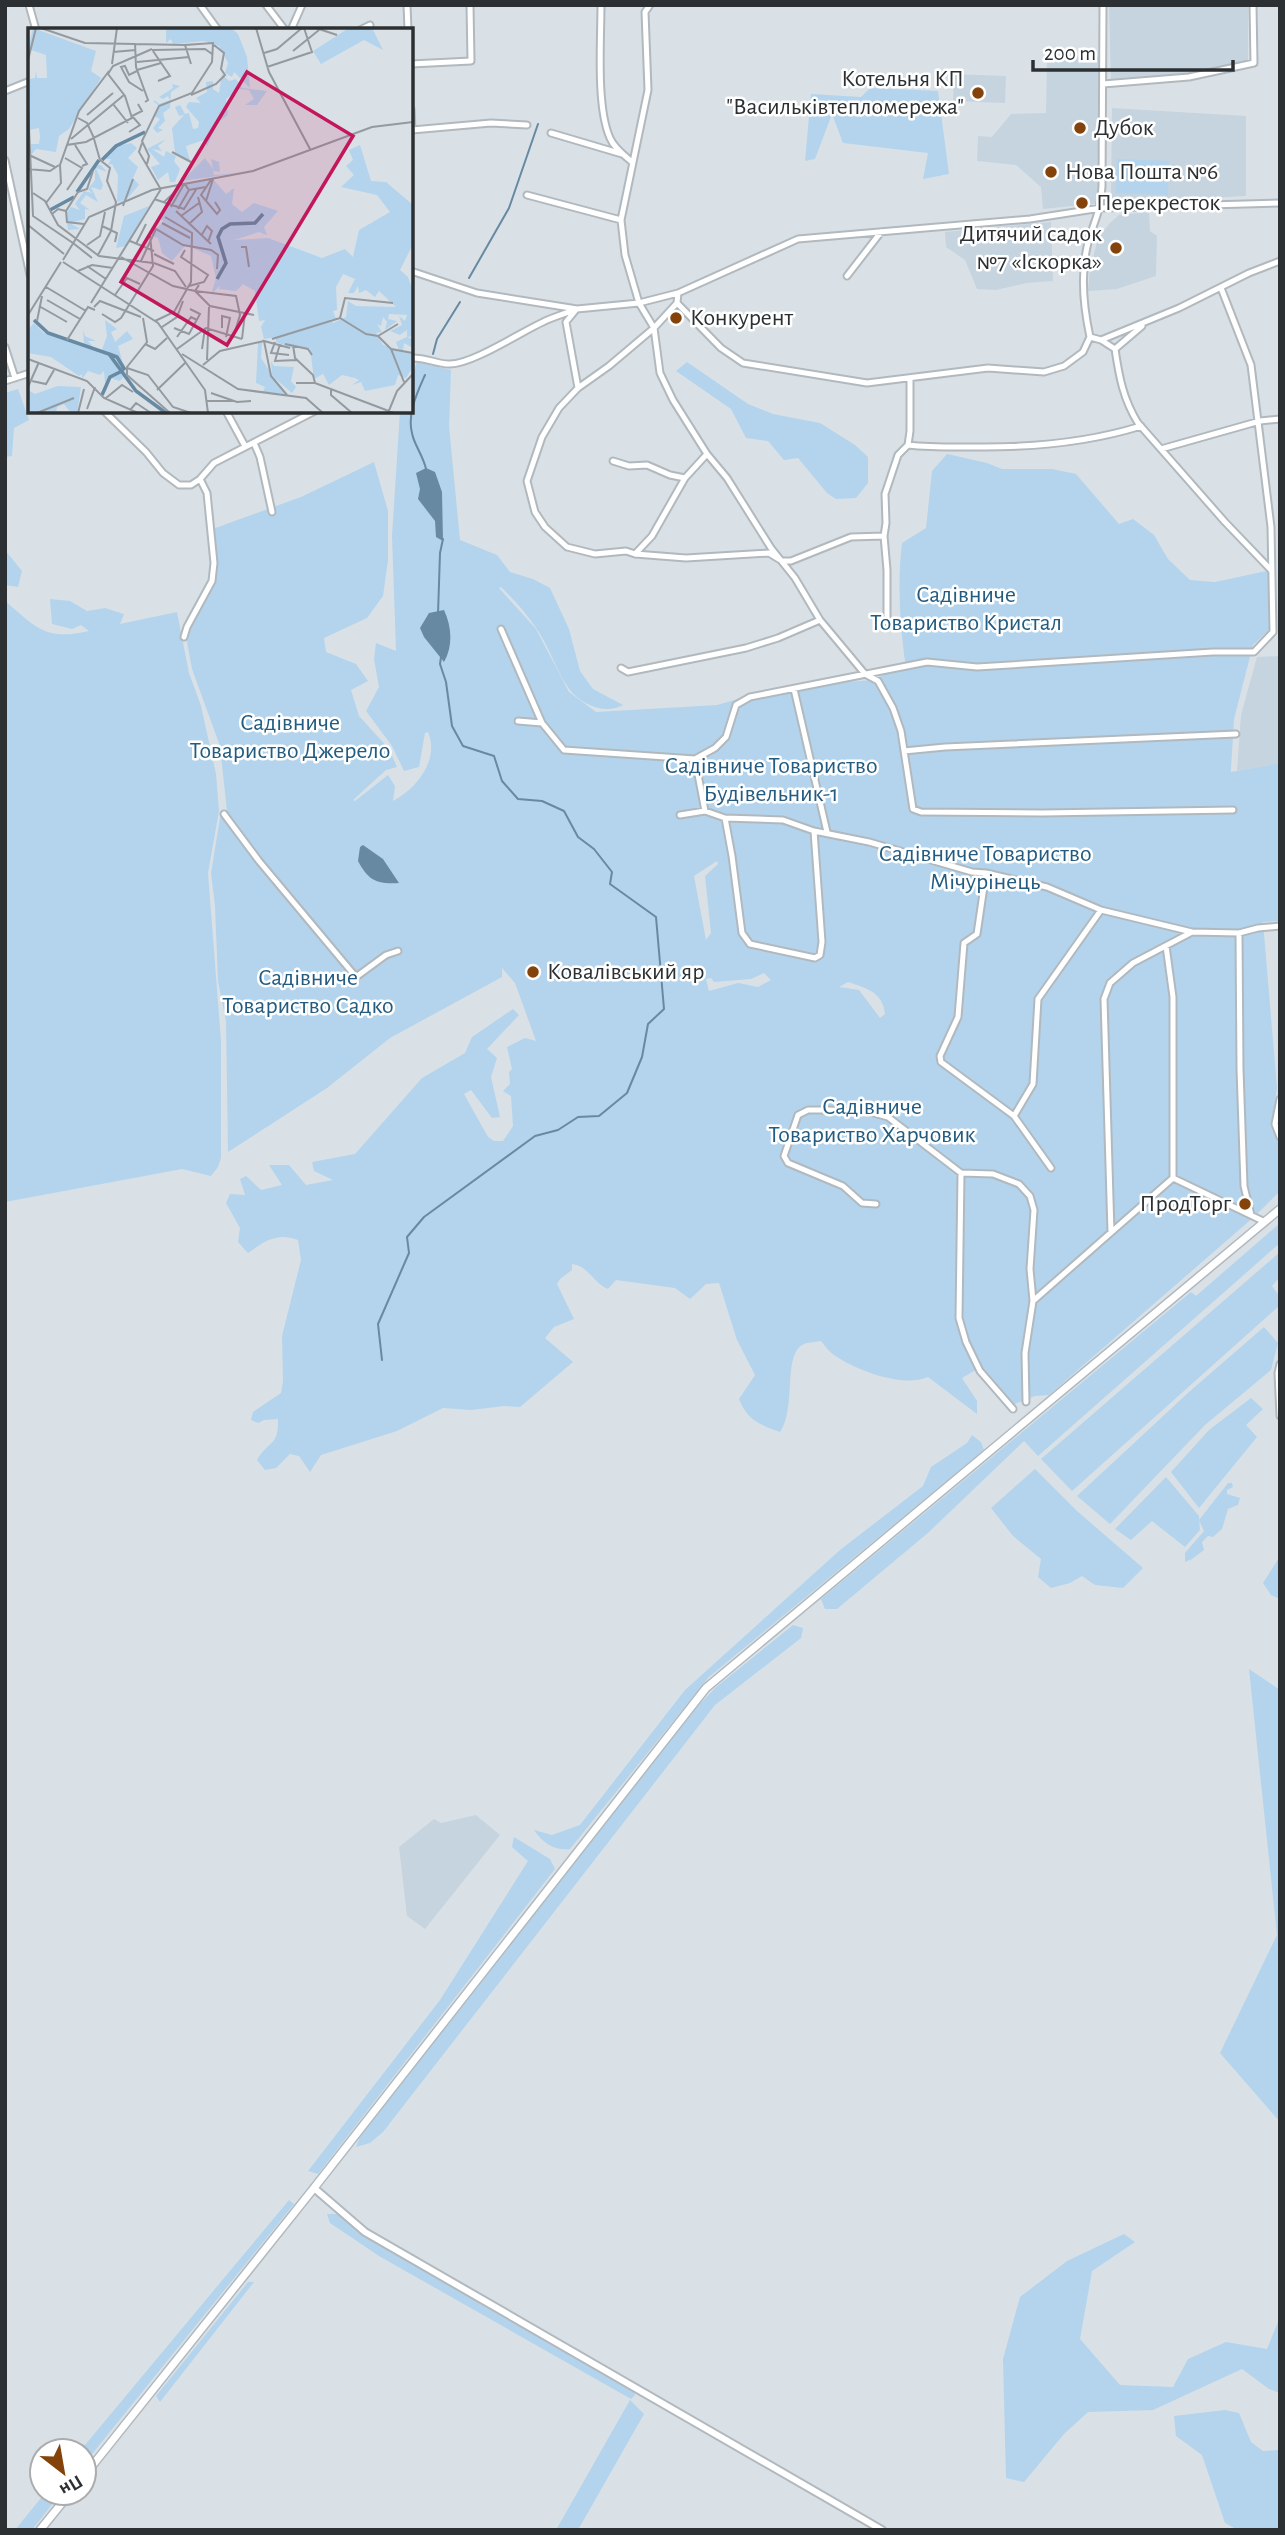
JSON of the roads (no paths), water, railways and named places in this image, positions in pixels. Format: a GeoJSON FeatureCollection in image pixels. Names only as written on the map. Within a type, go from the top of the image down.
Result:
{"type":"FeatureCollection","features":[{"type":"Feature","properties":{"kind":"main road"},"geometry":{"type":"LineString","coordinates":[[98,2458],[706,1688],[1280,1209]]}},
{"type":"Feature","properties":{"kind":"main road"},"geometry":{"type":"LineString","coordinates":[[40,2530],[59,2507]]}},
{"type":"Feature","properties":{"kind":"street"},"geometry":{"type":"LineString","coordinates":[[29,5],[35,28]]}},
{"type":"Feature","properties":{"kind":"street"},"geometry":{"type":"LineString","coordinates":[[200,5],[217,28]]}},
{"type":"Feature","properties":{"kind":"street"},"geometry":{"type":"LineString","coordinates":[[266,5],[283,28]]}},
{"type":"Feature","properties":{"kind":"street"},"geometry":{"type":"LineString","coordinates":[[292,28],[302,5]]}},
{"type":"Feature","properties":{"kind":"street"},"geometry":{"type":"LineString","coordinates":[[407,5],[408,28]]}},
{"type":"Feature","properties":{"kind":"street"},"geometry":{"type":"LineString","coordinates":[[413,64],[471,61],[470,5]]}},
{"type":"Feature","properties":{"kind":"street"},"geometry":{"type":"LineString","coordinates":[[601,5],[601,94],[609,137],[632,162]]}},
{"type":"Feature","properties":{"kind":"street"},"geometry":{"type":"LineString","coordinates":[[650,5],[645,12],[648,90],[621,220],[625,255],[639,303],[654,328],[660,373],[673,400],[707,454],[727,478],[820,620],[865,674],[878,681],[893,708],[904,751],[913,809],[921,812],[1055,813],[1233,810]]}},
{"type":"Feature","properties":{"kind":"street"},"geometry":{"type":"LineString","coordinates":[[677,303],[721,348],[743,363],[867,383],[910,380],[988,368],[1044,372],[1063,366],[1083,352],[1090,337],[1083,306],[1089,240],[1101,208],[1103,5]]}},
{"type":"Feature","properties":{"kind":"street"},"geometry":{"type":"LineString","coordinates":[[1103,84],[1189,77],[1254,63],[1253,5]]}},
{"type":"Feature","properties":{"kind":"street"},"geometry":{"type":"LineString","coordinates":[[364,28],[370,25]]}},
{"type":"Feature","properties":{"kind":"street"},"geometry":{"type":"LineString","coordinates":[[5,91],[28,82]]}},
{"type":"Feature","properties":{"kind":"street"},"geometry":{"type":"LineString","coordinates":[[413,130],[491,123],[527,125]]}},
{"type":"Feature","properties":{"kind":"street"},"geometry":{"type":"LineString","coordinates":[[551,134],[625,155]]}},
{"type":"Feature","properties":{"kind":"street"},"geometry":{"type":"LineString","coordinates":[[5,160],[28,266]]}},
{"type":"Feature","properties":{"kind":"street"},"geometry":{"type":"LineString","coordinates":[[527,195],[621,220]]}},
{"type":"Feature","properties":{"kind":"street"},"geometry":{"type":"LineString","coordinates":[[413,272],[477,293],[577,309],[639,303],[678,293],[798,239],[1030,219],[1101,208],[1280,203]]}},
{"type":"Feature","properties":{"kind":"street"},"geometry":{"type":"LineString","coordinates":[[847,276],[881,232]]}},
{"type":"Feature","properties":{"kind":"street"},"geometry":{"type":"LineString","coordinates":[[1101,340],[1147,322],[1280,261]]}},
{"type":"Feature","properties":{"kind":"street"},"geometry":{"type":"LineString","coordinates":[[501,629],[542,723],[564,750],[695,759],[715,748],[726,737],[736,705],[750,697],[927,662],[977,667],[1213,652],[1254,652],[1273,632],[1271,527],[1251,365],[1221,288]]}},
{"type":"Feature","properties":{"kind":"street"},"geometry":{"type":"LineString","coordinates":[[678,293],[677,303],[654,328],[578,388],[559,408],[542,437],[527,481],[535,512],[545,527],[568,547],[595,554],[626,551],[687,558],[769,554],[782,561],[801,557],[852,537],[884,536]]}},
{"type":"Feature","properties":{"kind":"street"},"geometry":{"type":"LineString","coordinates":[[413,358],[420,357],[450,365],[480,355],[545,321],[577,309]]}},
{"type":"Feature","properties":{"kind":"street"},"geometry":{"type":"LineString","coordinates":[[577,309],[566,322],[578,388]]}},
{"type":"Feature","properties":{"kind":"street"},"geometry":{"type":"LineString","coordinates":[[1115,349],[1147,322]]}},
{"type":"Feature","properties":{"kind":"street"},"geometry":{"type":"LineString","coordinates":[[1090,337],[1115,349],[1121,386],[1128,407],[1141,426],[1271,570]]}},
{"type":"Feature","properties":{"kind":"street"},"geometry":{"type":"LineString","coordinates":[[5,347],[15,378]]}},
{"type":"Feature","properties":{"kind":"street"},"geometry":{"type":"LineString","coordinates":[[5,381],[28,374]]}},
{"type":"Feature","properties":{"kind":"street"},"geometry":{"type":"LineString","coordinates":[[887,622],[885,494],[898,456],[908,445],[910,380]]}},
{"type":"Feature","properties":{"kind":"street"},"geometry":{"type":"LineString","coordinates":[[106,413],[146,452],[163,473],[179,485],[191,485],[214,463],[311,413]]}},
{"type":"Feature","properties":{"kind":"street"},"geometry":{"type":"LineString","coordinates":[[227,413],[245,446]]}},
{"type":"Feature","properties":{"kind":"street"},"geometry":{"type":"LineString","coordinates":[[1161,449],[1280,419]]}},
{"type":"Feature","properties":{"kind":"street"},"geometry":{"type":"LineString","coordinates":[[908,445],[936,449],[1027,447],[1106,437],[1141,426]]}},
{"type":"Feature","properties":{"kind":"street"},"geometry":{"type":"LineString","coordinates":[[254,443],[260,457],[272,512]]}},
{"type":"Feature","properties":{"kind":"street"},"geometry":{"type":"LineString","coordinates":[[635,554],[652,536],[685,478],[707,454]]}},
{"type":"Feature","properties":{"kind":"street"},"geometry":{"type":"LineString","coordinates":[[613,461],[629,466],[647,465],[685,478]]}},
{"type":"Feature","properties":{"kind":"street"},"geometry":{"type":"LineString","coordinates":[[184,637],[212,581],[214,563],[207,493],[200,479]]}},
{"type":"Feature","properties":{"kind":"street"},"geometry":{"type":"LineString","coordinates":[[621,668],[628,672],[747,648],[820,620]]}},
{"type":"Feature","properties":{"kind":"street"},"geometry":{"type":"LineString","coordinates":[[794,690],[827,832]]}},
{"type":"Feature","properties":{"kind":"street"},"geometry":{"type":"LineString","coordinates":[[518,721],[542,723]]}},
{"type":"Feature","properties":{"kind":"street"},"geometry":{"type":"LineString","coordinates":[[904,751],[1236,734]]}},
{"type":"Feature","properties":{"kind":"street"},"geometry":{"type":"LineString","coordinates":[[695,759],[705,811]]}},
{"type":"Feature","properties":{"kind":"street"},"geometry":{"type":"LineString","coordinates":[[680,815],[705,811],[724,818],[783,820],[814,831],[827,832],[972,872],[1047,887],[1101,910],[1192,932],[1239,933],[1280,926]]}},
{"type":"Feature","properties":{"kind":"street"},"geometry":{"type":"LineString","coordinates":[[224,814],[356,977],[386,955],[398,951]]}},
{"type":"Feature","properties":{"kind":"street"},"geometry":{"type":"LineString","coordinates":[[724,818],[742,933],[750,944],[815,958],[820,955],[821,942],[814,831]]}},
{"type":"Feature","properties":{"kind":"street"},"geometry":{"type":"LineString","coordinates":[[986,873],[977,934],[964,943],[958,1017],[940,1056],[941,1062],[1014,1116],[1051,1168]]}},
{"type":"Feature","properties":{"kind":"street"},"geometry":{"type":"LineString","coordinates":[[1014,1116],[1033,1084],[1038,999],[1101,910]]}},
{"type":"Feature","properties":{"kind":"street"},"geometry":{"type":"LineString","coordinates":[[1111,1233],[1104,999],[1110,983],[1133,963],[1192,932]]}},
{"type":"Feature","properties":{"kind":"street"},"geometry":{"type":"LineString","coordinates":[[1239,933],[1244,1186],[1251,1215]]}},
{"type":"Feature","properties":{"kind":"street"},"geometry":{"type":"LineString","coordinates":[[1033,1301],[1173,1178],[1173,997],[1166,946]]}},
{"type":"Feature","properties":{"kind":"street"},"geometry":{"type":"LineString","coordinates":[[1280,1099],[1275,1124],[1280,1138]]}},
{"type":"Feature","properties":{"kind":"street"},"geometry":{"type":"LineString","coordinates":[[876,1204],[862,1203],[843,1186],[788,1163],[784,1156],[798,1115],[808,1110],[828,1110],[870,1112],[888,1117],[961,1173],[993,1174],[1019,1184],[1030,1196],[1034,1210],[1030,1269],[1033,1301],[1025,1353],[1026,1402]]}},
{"type":"Feature","properties":{"kind":"street"},"geometry":{"type":"LineString","coordinates":[[961,1173],[959,1318],[966,1342],[980,1371],[1013,1409]]}},
{"type":"Feature","properties":{"kind":"street"},"geometry":{"type":"LineString","coordinates":[[1173,1178],[1265,1222]]}},
{"type":"Feature","properties":{"kind":"street"},"geometry":{"type":"LineString","coordinates":[[1280,1364],[1280,1416]]}},
{"type":"Feature","properties":{"kind":"street"},"geometry":{"type":"LineString","coordinates":[[314,2188],[365,2232],[882,2530]]}},
{"type":"Feature","properties":{"kind":"waterway"},"geometry":{"type":"LineString","coordinates":[[469,278],[509,208],[538,124]]}},
{"type":"Feature","properties":{"kind":"waterway"},"geometry":{"type":"LineString","coordinates":[[433,354],[437,339],[460,302]]}},
{"type":"Feature","properties":{"kind":"waterway"},"geometry":{"type":"LineString","coordinates":[[413,409],[425,375]]}},
{"type":"Feature","properties":{"kind":"waterway"},"geometry":{"type":"LineString","coordinates":[[412,413],[413,437],[426,469]]}},
{"type":"Feature","properties":{"kind":"waterway"},"geometry":{"type":"LineString","coordinates":[[438,614],[443,539]]}},
{"type":"Feature","properties":{"kind":"waterway"},"geometry":{"type":"LineString","coordinates":[[382,1360],[378,1324],[409,1253],[407,1237],[424,1217],[535,1136],[558,1130],[578,1117],[599,1116],[627,1093],[642,1057],[648,1024],[664,1009],[656,917],[610,884],[612,872],[594,849],[578,837],[564,811],[542,801],[518,799],[502,781],[494,756],[463,746],[452,726],[441,657]]}},
{"type":"Feature","properties":{"kind":"place","name":"Котельня КП \"Васильківтепломережа\""},"geometry":{"type":"Point","coordinates":[978,93]}},
{"type":"Feature","properties":{"kind":"place","name":"Дубок"},"geometry":{"type":"Point","coordinates":[1080,128]}},
{"type":"Feature","properties":{"kind":"place","name":"Нова Пошта №6"},"geometry":{"type":"Point","coordinates":[1051,172]}},
{"type":"Feature","properties":{"kind":"place","name":"Перекресток"},"geometry":{"type":"Point","coordinates":[1082,203]}},
{"type":"Feature","properties":{"kind":"place","name":"Дитячий садок №7 «Іскорка»"},"geometry":{"type":"Point","coordinates":[1116,248]}},
{"type":"Feature","properties":{"kind":"place","name":"Конкурент"},"geometry":{"type":"Point","coordinates":[676,318]}},
{"type":"Feature","properties":{"kind":"place","name":"Ковалівський яр"},"geometry":{"type":"Point","coordinates":[533,972]}},
{"type":"Feature","properties":{"kind":"place","name":"ПродТорг"},"geometry":{"type":"Point","coordinates":[1245,1204]}},
{"type":"Feature","properties":{"kind":"park label","name":"Садівниче Товариство Кристал"},"geometry":{"type":"Point","coordinates":[966,609]}},
{"type":"Feature","properties":{"kind":"park label","name":"Садівниче Товариство Джерело"},"geometry":{"type":"Point","coordinates":[290,737]}},
{"type":"Feature","properties":{"kind":"park label","name":"Садівниче Товариство Будівельник-1"},"geometry":{"type":"Point","coordinates":[771,780]}},
{"type":"Feature","properties":{"kind":"park label","name":"Садівниче Товариство Мічурінець"},"geometry":{"type":"Point","coordinates":[985,868]}},
{"type":"Feature","properties":{"kind":"park label","name":"Садівниче Товариство Садко"},"geometry":{"type":"Point","coordinates":[308,992]}},
{"type":"Feature","properties":{"kind":"park label","name":"Садівниче Товариство Харчовик"},"geometry":{"type":"Point","coordinates":[872,1121]}}]}
